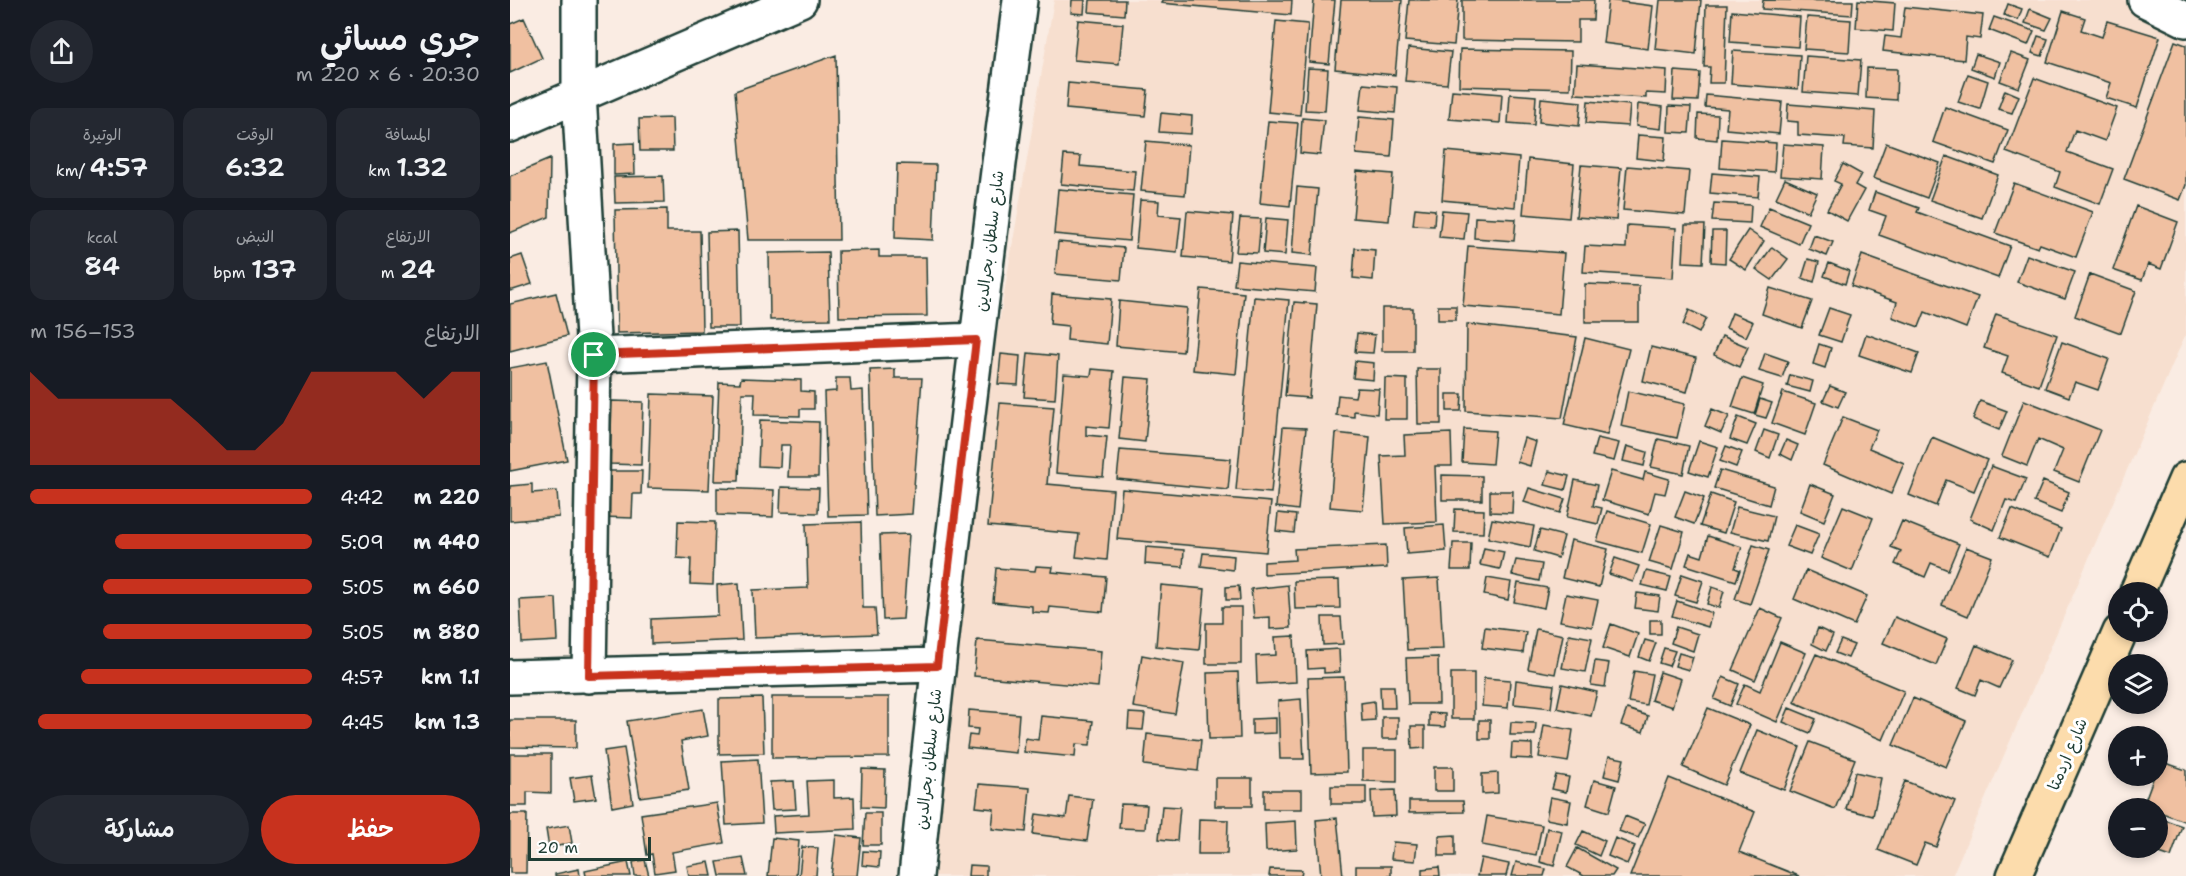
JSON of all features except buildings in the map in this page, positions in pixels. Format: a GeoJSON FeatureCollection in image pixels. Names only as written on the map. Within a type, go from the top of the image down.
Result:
{"type":"FeatureCollection","features":[{"type":"Feature","properties":{"kind":"main road"},"geometry":{"type":"LineString","coordinates":[[2141,582],[2186,479]]}},
{"type":"Feature","properties":{"kind":"main road","name":"شارع اردمتا"},"geometry":{"type":"LineString","coordinates":[[2014,876],[2116,642]]}},
{"type":"Feature","properties":{"kind":"street"},"geometry":{"type":"LineString","coordinates":[[579,0],[579,94],[594,355],[589,676]]}},
{"type":"Feature","properties":{"kind":"street"},"geometry":{"type":"LineString","coordinates":[[510,125],[800,0]]}},
{"type":"Feature","properties":{"kind":"street","name":"شارع سلطان بحرالدين"},"geometry":{"type":"LineString","coordinates":[[916,876],[937,666],[1020,0]]}},
{"type":"Feature","properties":{"kind":"street"},"geometry":{"type":"LineString","coordinates":[[2145,0],[2186,20]]}},
{"type":"Feature","properties":{"kind":"street"},"geometry":{"type":"LineString","coordinates":[[594,355],[976,340]]}},
{"type":"Feature","properties":{"kind":"street"},"geometry":{"type":"LineString","coordinates":[[510,677],[937,666]]}},
{"type":"Feature","properties":{"kind":"shaded area"},"geometry":{"type":"Polygon","coordinates":[[[1054,0],[2186,0],[2186,333],[1952,876],[927,876],[955,583],[1054,0]]]}},
{"type":"Feature","properties":{"kind":"route"},"geometry":{"type":"LineString","coordinates":[[976,340],[937,666],[589,676],[594,355],[976,340]]}}]}
